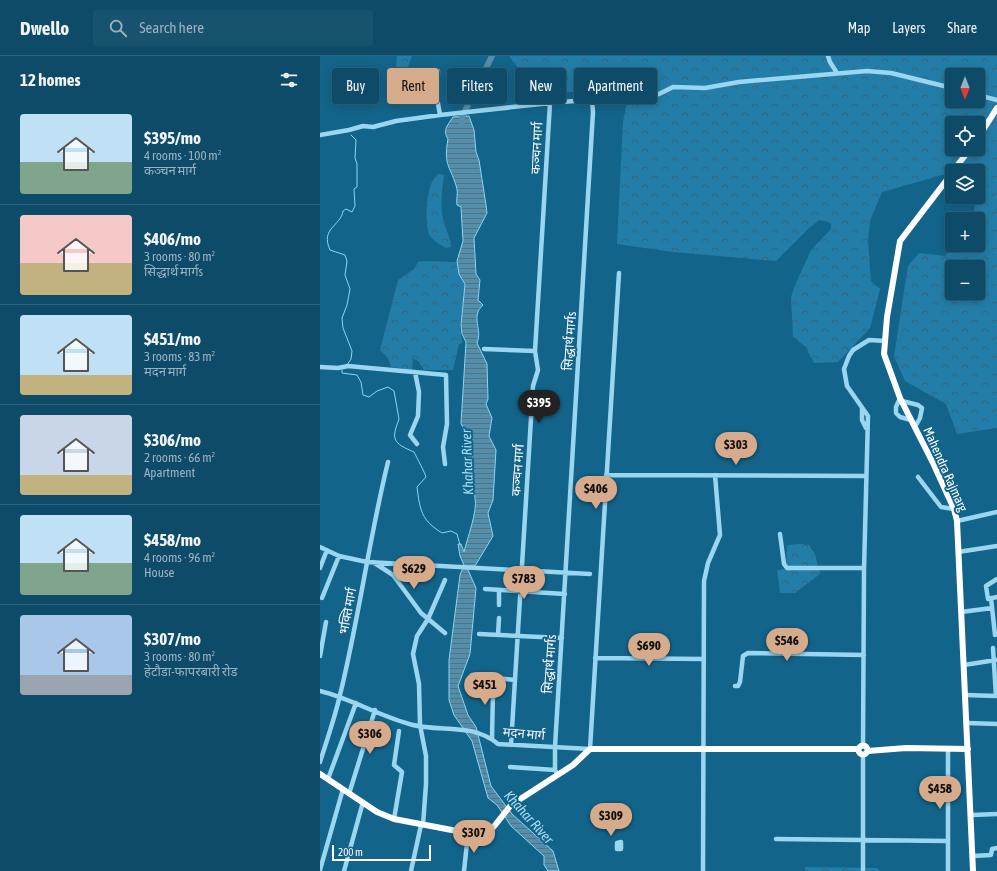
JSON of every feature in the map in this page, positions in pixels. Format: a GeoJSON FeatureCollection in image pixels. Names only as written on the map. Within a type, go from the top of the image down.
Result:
{"type":"FeatureCollection","features":[{"type":"Feature","properties":{"kind":"highway"},"geometry":{"type":"LineString","coordinates":[[985,127],[997,108]]}},
{"type":"Feature","properties":{"kind":"highway","name":"Mahendra Rajmarg"},"geometry":{"type":"LineString","coordinates":[[945,182],[900,241],[894,271],[884,354],[901,399],[954,509],[957,521],[972,816],[973,871]]}},
{"type":"Feature","properties":{"kind":"highway"},"geometry":{"type":"LineString","coordinates":[[320,774],[377,812],[394,819],[468,834],[488,834],[511,805],[556,772],[573,765],[590,749],[968,749]]}},
{"type":"Feature","properties":{"kind":"street"},"geometry":{"type":"LineString","coordinates":[[828,56],[830,62],[838,73]]}},
{"type":"Feature","properties":{"kind":"street"},"geometry":{"type":"LineString","coordinates":[[657,94],[673,87],[705,88],[739,82],[868,71],[891,73],[945,86]]}},
{"type":"Feature","properties":{"kind":"street"},"geometry":{"type":"LineString","coordinates":[[985,97],[997,100]]}},
{"type":"Feature","properties":{"kind":"street"},"geometry":{"type":"LineString","coordinates":[[438,104],[440,115]]}},
{"type":"Feature","properties":{"kind":"street"},"geometry":{"type":"LineString","coordinates":[[320,135],[363,126],[373,127],[396,121],[478,110],[540,104]]}},
{"type":"Feature","properties":{"kind":"street","name":"कञ्चन मार्ग"},"geometry":{"type":"LineString","coordinates":[[512,745],[521,570],[533,386],[538,370],[535,351],[550,104]]}},
{"type":"Feature","properties":{"kind":"street","name":"सिद्धार्थ मार्गs"},"geometry":{"type":"LineString","coordinates":[[556,772],[555,747],[592,104]]}},
{"type":"Feature","properties":{"kind":"street"},"geometry":{"type":"LineString","coordinates":[[590,749],[619,273]]}},
{"type":"Feature","properties":{"kind":"street"},"geometry":{"type":"LineString","coordinates":[[863,871],[864,568],[866,428],[868,416],[847,386],[844,369],[853,350],[869,340],[885,341]]}},
{"type":"Feature","properties":{"kind":"street"},"geometry":{"type":"LineString","coordinates":[[484,349],[535,351]]}},
{"type":"Feature","properties":{"kind":"street"},"geometry":{"type":"LineString","coordinates":[[320,367],[338,368],[348,366],[446,375],[447,424],[443,447],[445,464]]}},
{"type":"Feature","properties":{"kind":"street"},"geometry":{"type":"LineString","coordinates":[[415,372],[419,392],[418,416],[410,435],[417,444]]}},
{"type":"Feature","properties":{"kind":"street"},"geometry":{"type":"LineString","coordinates":[[911,420],[896,414],[896,407],[901,399],[922,408],[920,418],[915,427]]}},
{"type":"Feature","properties":{"kind":"street","name":"भक्ति मार्ग"},"geometry":{"type":"LineString","coordinates":[[320,762],[340,696],[367,562],[375,512],[388,462]]}},
{"type":"Feature","properties":{"kind":"street"},"geometry":{"type":"LineString","coordinates":[[606,475],[866,476]]}},
{"type":"Feature","properties":{"kind":"street"},"geometry":{"type":"LineString","coordinates":[[703,871],[704,581],[708,563],[720,535],[715,475]]}},
{"type":"Feature","properties":{"kind":"street"},"geometry":{"type":"LineString","coordinates":[[918,477],[941,506],[954,509]]}},
{"type":"Feature","properties":{"kind":"street"},"geometry":{"type":"LineString","coordinates":[[957,521],[997,512]]}},
{"type":"Feature","properties":{"kind":"street"},"geometry":{"type":"LineString","coordinates":[[780,534],[784,564],[787,568],[864,568]]}},
{"type":"Feature","properties":{"kind":"street"},"geometry":{"type":"LineString","coordinates":[[958,552],[997,546]]}},
{"type":"Feature","properties":{"kind":"street"},"geometry":{"type":"LineString","coordinates":[[320,547],[339,556],[367,562],[590,574]]}},
{"type":"Feature","properties":{"kind":"street"},"geometry":{"type":"LineString","coordinates":[[320,568],[327,550]]}},
{"type":"Feature","properties":{"kind":"street"},"geometry":{"type":"LineString","coordinates":[[322,598],[339,556]]}},
{"type":"Feature","properties":{"kind":"street"},"geometry":{"type":"LineString","coordinates":[[373,562],[393,575],[413,604],[444,633]]}},
{"type":"Feature","properties":{"kind":"street"},"geometry":{"type":"LineString","coordinates":[[997,579],[986,586],[988,599],[997,597]]}},
{"type":"Feature","properties":{"kind":"street"},"geometry":{"type":"LineString","coordinates":[[410,871],[422,825],[426,784],[426,756],[420,725],[419,684],[413,654],[417,636],[428,619],[445,580]]}},
{"type":"Feature","properties":{"kind":"street"},"geometry":{"type":"LineString","coordinates":[[485,589],[565,594]]}},
{"type":"Feature","properties":{"kind":"street"},"geometry":{"type":"LineString","coordinates":[[499,590],[499,605]]}},
{"type":"Feature","properties":{"kind":"street"},"geometry":{"type":"LineString","coordinates":[[991,598],[992,608],[995,615],[995,635]]}},
{"type":"Feature","properties":{"kind":"street"},"geometry":{"type":"LineString","coordinates":[[961,612],[992,608]]}},
{"type":"Feature","properties":{"kind":"street"},"geometry":{"type":"LineString","coordinates":[[498,635],[499,618]]}},
{"type":"Feature","properties":{"kind":"street"},"geometry":{"type":"LineString","coordinates":[[320,656],[326,622]]}},
{"type":"Feature","properties":{"kind":"street"},"geometry":{"type":"LineString","coordinates":[[479,634],[562,638]]}},
{"type":"Feature","properties":{"kind":"street"},"geometry":{"type":"LineString","coordinates":[[966,694],[997,696],[996,660],[993,648]]}},
{"type":"Feature","properties":{"kind":"street"},"geometry":{"type":"LineString","coordinates":[[735,686],[738,686],[740,682],[743,656],[748,653],[864,655]]}},
{"type":"Feature","properties":{"kind":"street"},"geometry":{"type":"LineString","coordinates":[[595,658],[704,659]]}},
{"type":"Feature","properties":{"kind":"street"},"geometry":{"type":"LineString","coordinates":[[964,665],[996,660]]}},
{"type":"Feature","properties":{"kind":"street"},"geometry":{"type":"LineString","coordinates":[[472,675],[515,680]]}},
{"type":"Feature","properties":{"kind":"street"},"geometry":{"type":"LineString","coordinates":[[492,738],[493,692],[496,678]]}},
{"type":"Feature","properties":{"kind":"street","name":"मदन मार्ग"},"geometry":{"type":"LineString","coordinates":[[320,691],[340,696],[406,722],[420,725],[457,728],[492,738],[498,744],[590,749]]}},
{"type":"Feature","properties":{"kind":"street"},"geometry":{"type":"LineString","coordinates":[[328,779],[356,703]]}},
{"type":"Feature","properties":{"kind":"street"},"geometry":{"type":"LineString","coordinates":[[349,794],[375,710]]}},
{"type":"Feature","properties":{"kind":"street"},"geometry":{"type":"LineString","coordinates":[[967,723],[997,724]]}},
{"type":"Feature","properties":{"kind":"street"},"geometry":{"type":"LineString","coordinates":[[394,819],[402,772],[394,765],[399,731]]}},
{"type":"Feature","properties":{"kind":"street"},"geometry":{"type":"LineString","coordinates":[[948,749],[948,871]]}},
{"type":"Feature","properties":{"kind":"street"},"geometry":{"type":"LineString","coordinates":[[510,767],[556,772]]}},
{"type":"Feature","properties":{"kind":"street"},"geometry":{"type":"LineString","coordinates":[[320,870],[343,789]]}},
{"type":"Feature","properties":{"kind":"street"},"geometry":{"type":"LineString","coordinates":[[344,871],[363,802]]}},
{"type":"Feature","properties":{"kind":"street"},"geometry":{"type":"LineString","coordinates":[[972,816],[997,814]]}},
{"type":"Feature","properties":{"kind":"street"},"geometry":{"type":"LineString","coordinates":[[464,871],[468,834]]}},
{"type":"Feature","properties":{"kind":"street"},"geometry":{"type":"LineString","coordinates":[[776,839],[948,840]]}},
{"type":"Feature","properties":{"kind":"street"},"geometry":{"type":"LineString","coordinates":[[973,856],[991,856],[992,850],[997,848]]}},
{"type":"Feature","properties":{"kind":"green space"},"geometry":{"type":"Polygon","coordinates":[[[397,56],[412,56],[407,68],[397,68],[396,66],[397,56]]]}},
{"type":"Feature","properties":{"kind":"green space"},"geometry":{"type":"Polygon","coordinates":[[[509,56],[997,56],[997,428],[957,434],[946,404],[905,381],[894,356],[908,266],[919,253],[945,256],[949,252],[985,252],[985,212],[974,212],[975,204],[985,204],[985,164],[945,164],[945,174],[882,192],[870,221],[868,241],[871,281],[880,289],[870,328],[838,362],[814,363],[805,346],[793,337],[791,297],[811,250],[831,229],[831,223],[819,220],[776,261],[673,252],[617,244],[623,122],[627,104],[657,104],[657,68],[574,68],[574,92],[566,92],[566,68],[518,68],[509,56]]]}},
{"type":"Feature","properties":{"kind":"green space"},"geometry":{"type":"Polygon","coordinates":[[[439,174],[444,175],[442,214],[451,243],[451,247],[446,248],[435,241],[429,234],[427,225],[429,191],[431,184],[439,174]]]}},
{"type":"Feature","properties":{"kind":"green space"},"geometry":{"type":"Polygon","coordinates":[[[418,262],[457,262],[458,272],[464,282],[460,326],[462,343],[459,344],[453,370],[424,370],[418,361],[413,359],[412,370],[391,367],[388,358],[380,350],[398,280],[414,269],[418,262]]]}},
{"type":"Feature","properties":{"kind":"green space"},"geometry":{"type":"Polygon","coordinates":[[[787,545],[809,545],[815,554],[820,574],[795,593],[780,593],[777,570],[786,569],[787,545]]]}},
{"type":"Feature","properties":{"kind":"green space"},"geometry":{"type":"Polygon","coordinates":[[[805,867],[877,868],[880,871],[805,871],[805,867]]]}},
{"type":"Feature","properties":{"kind":"water"},"geometry":{"type":"Polygon","coordinates":[[[469,116],[474,130],[476,152],[479,160],[487,213],[474,238],[476,274],[480,280],[478,300],[483,305],[477,314],[479,333],[477,343],[487,364],[488,399],[486,404],[492,418],[489,436],[496,450],[493,500],[488,513],[493,536],[475,566],[469,566],[468,570],[476,588],[470,654],[458,686],[468,715],[476,727],[491,786],[512,814],[553,851],[559,871],[548,871],[544,865],[544,856],[511,826],[497,805],[488,798],[472,741],[454,715],[449,700],[449,660],[460,575],[464,565],[460,556],[458,544],[461,544],[464,552],[474,517],[476,503],[466,462],[464,433],[461,423],[466,342],[462,334],[461,325],[465,284],[459,274],[457,261],[463,241],[461,207],[457,205],[457,189],[447,161],[446,155],[448,139],[446,136],[446,130],[453,117],[469,116]]]}},
{"type":"Feature","properties":{"kind":"waterway","name":"Khahar River"},"geometry":{"type":"LineString","coordinates":[[462,124],[462,117],[492,56]]}},
{"type":"Feature","properties":{"kind":"waterway"},"geometry":{"type":"LineString","coordinates":[[347,365],[351,359],[352,351],[343,328],[342,318],[347,305],[350,289],[345,275],[347,261],[345,255],[330,250],[328,237],[329,232],[339,220],[343,211],[346,209],[352,212],[355,206],[354,189],[357,187],[357,164],[355,158],[356,140],[351,135]]}},
{"type":"Feature","properties":{"kind":"waterway"},"geometry":{"type":"LineString","coordinates":[[342,370],[342,373],[357,375],[361,382],[363,395],[369,397],[377,391],[388,387],[394,391],[399,419],[395,432],[396,440],[402,446],[414,452],[426,477],[417,487],[419,502],[423,514],[430,524],[442,533],[451,531],[457,534],[460,545]]}}]}
